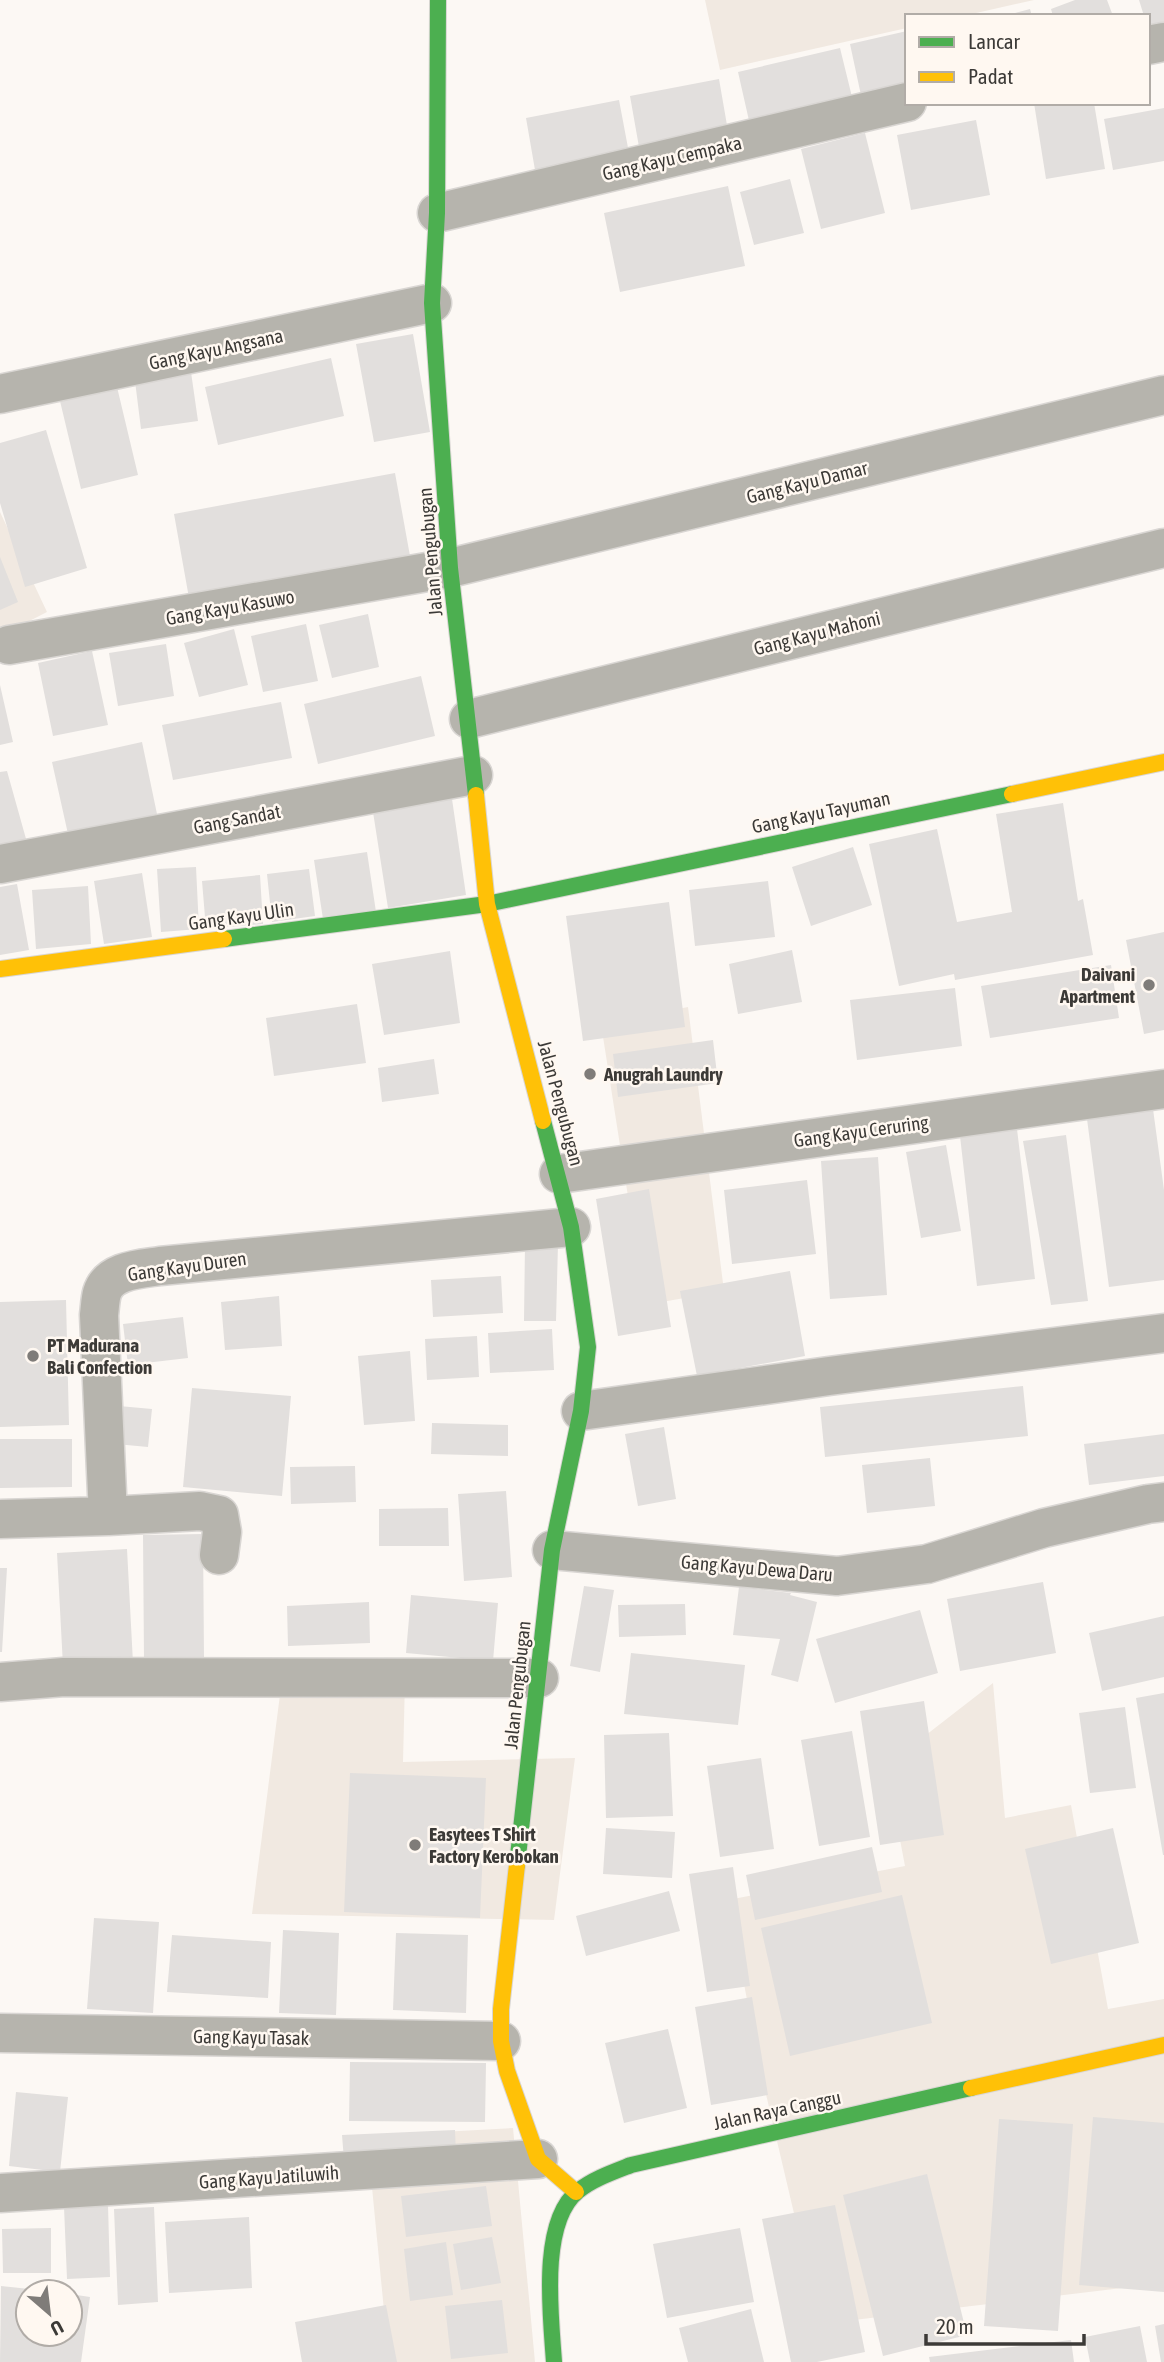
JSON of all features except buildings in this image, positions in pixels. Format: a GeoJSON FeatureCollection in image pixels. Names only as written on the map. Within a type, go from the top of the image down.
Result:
{"type":"FeatureCollection","features":[{"type":"Feature","properties":{"kind":"street","name":"Jalan Pengubugan"},"geometry":{"type":"LineString","coordinates":[[438,0],[437,213],[432,303],[450,568],[469,719],[487,904],[559,1174],[571,1227],[588,1347],[581,1411],[552,1550],[501,2009],[501,2040],[507,2071],[538,2159],[576,2192]]}},
{"type":"Feature","properties":{"kind":"street","name":"Gang Kayu Cempaka"},"geometry":{"type":"LineString","coordinates":[[437,213],[905,102]]}},
{"type":"Feature","properties":{"kind":"street","name":"Gang Kayu Angsana"},"geometry":{"type":"LineString","coordinates":[[0,394],[432,303]]}},
{"type":"Feature","properties":{"kind":"street","name":"Gang Kayu Damar"},"geometry":{"type":"LineString","coordinates":[[450,568],[1164,395]]}},
{"type":"Feature","properties":{"kind":"street","name":"Gang Kayu Mahoni"},"geometry":{"type":"LineString","coordinates":[[469,719],[1164,548]]}},
{"type":"Feature","properties":{"kind":"street","name":"Gang Kayu Kasuwo"},"geometry":{"type":"LineString","coordinates":[[9,645],[450,568]]}},
{"type":"Feature","properties":{"kind":"street","name":"Gang Kayu Tayuman"},"geometry":{"type":"LineString","coordinates":[[487,904],[1164,762]]}},
{"type":"Feature","properties":{"kind":"street","name":"Gang Sandat"},"geometry":{"type":"LineString","coordinates":[[0,864],[473,775]]}},
{"type":"Feature","properties":{"kind":"street","name":"Gang Kayu Ulin"},"geometry":{"type":"LineString","coordinates":[[0,969],[487,904]]}},
{"type":"Feature","properties":{"kind":"street","name":"Gang Kayu Ceruring"},"geometry":{"type":"LineString","coordinates":[[559,1174],[1164,1088]]}},
{"type":"Feature","properties":{"kind":"street","name":"Gang Kayu Duren"},"geometry":{"type":"LineString","coordinates":[[108,1516],[99,1315],[102,1291],[114,1277],[134,1270],[160,1266],[571,1227]]}},
{"type":"Feature","properties":{"kind":"street"},"geometry":{"type":"LineString","coordinates":[[581,1411],[1164,1333]]}},
{"type":"Feature","properties":{"kind":"street","name":"Gang Kayu Dewa Daru"},"geometry":{"type":"LineString","coordinates":[[552,1550],[837,1576],[927,1564],[1044,1528],[1164,1502]]}},
{"type":"Feature","properties":{"kind":"street"},"geometry":{"type":"LineString","coordinates":[[0,1519],[200,1511],[219,1515],[222,1532],[219,1555]]}},
{"type":"Feature","properties":{"kind":"street"},"geometry":{"type":"LineString","coordinates":[[0,1682],[64,1677],[539,1678]]}},
{"type":"Feature","properties":{"kind":"street","name":"Gang Kayu Tasak"},"geometry":{"type":"LineString","coordinates":[[0,2033],[501,2040]]}},
{"type":"Feature","properties":{"kind":"street","name":"Jalan Raya Canggu"},"geometry":{"type":"LineString","coordinates":[[576,2192],[631,2165],[1164,2045]]}},
{"type":"Feature","properties":{"kind":"street","name":"Gang Kayu Jatiluwih"},"geometry":{"type":"LineString","coordinates":[[0,2193],[538,2159]]}},
{"type":"Feature","properties":{"kind":"street"},"geometry":{"type":"LineString","coordinates":[[554,2362],[549,2291],[552,2248],[560,2217],[576,2192]]}},
{"type":"Feature","properties":{"kind":"shaded area"},"geometry":{"type":"Polygon","coordinates":[[[705,0],[1034,0],[972,14],[905,14],[905,28],[720,70],[705,0]]]}},
{"type":"Feature","properties":{"kind":"shaded area"},"geometry":{"type":"Polygon","coordinates":[[[0,512],[47,612],[0,636],[0,512]]]}},
{"type":"Feature","properties":{"kind":"shaded area"},"geometry":{"type":"Polygon","coordinates":[[[688,1007],[724,1291],[645,1305],[601,1024],[688,1007]]]}},
{"type":"Feature","properties":{"kind":"shaded area"},"geometry":{"type":"Polygon","coordinates":[[[283,1671],[405,1680],[403,1762],[575,1758],[554,1920],[252,1914],[283,1671]]]}},
{"type":"Feature","properties":{"kind":"shaded area"},"geometry":{"type":"Polygon","coordinates":[[[993,1683],[1005,1818],[1071,1805],[1108,2009],[1164,1999],[1164,2283],[820,2324],[761,2073],[728,1900],[905,1866],[886,1766],[993,1683]]]}},
{"type":"Feature","properties":{"kind":"shaded area"},"geometry":{"type":"Polygon","coordinates":[[[513,2128],[535,2362],[389,2362],[367,2136],[513,2128]]]}},
{"type":"Feature","properties":{"kind":"traffic: fast"},"geometry":{"type":"LineString","coordinates":[[438,0],[437,213],[432,303],[450,568],[476,795]]}},
{"type":"Feature","properties":{"kind":"traffic: fast"},"geometry":{"type":"LineString","coordinates":[[224,939],[487,904],[1012,794]]}},
{"type":"Feature","properties":{"kind":"traffic: fast"},"geometry":{"type":"LineString","coordinates":[[517,1865],[552,1550],[581,1411],[588,1347],[571,1227],[543,1121]]}},
{"type":"Feature","properties":{"kind":"traffic: fast"},"geometry":{"type":"LineString","coordinates":[[554,2362],[550,2296],[552,2247],[557,2224],[566,2205],[584,2187],[631,2165],[971,2088]]}},
{"type":"Feature","properties":{"kind":"traffic: slow"},"geometry":{"type":"LineString","coordinates":[[1012,794],[1164,762]]}},
{"type":"Feature","properties":{"kind":"traffic: slow"},"geometry":{"type":"LineString","coordinates":[[476,795],[487,904],[543,1121]]}},
{"type":"Feature","properties":{"kind":"traffic: slow"},"geometry":{"type":"LineString","coordinates":[[0,969],[224,939]]}},
{"type":"Feature","properties":{"kind":"traffic: slow"},"geometry":{"type":"LineString","coordinates":[[517,1865],[501,2009],[501,2041],[507,2071],[538,2159],[576,2192]]}},
{"type":"Feature","properties":{"kind":"traffic: slow"},"geometry":{"type":"LineString","coordinates":[[971,2088],[1164,2045]]}},
{"type":"Feature","properties":{"kind":"place","name":"Daivani Apartment"},"geometry":{"type":"Point","coordinates":[1149,985]}},
{"type":"Feature","properties":{"kind":"place","name":"Anugrah Laundry"},"geometry":{"type":"Point","coordinates":[590,1074]}},
{"type":"Feature","properties":{"kind":"place","name":"PT Madurana Bali Confection"},"geometry":{"type":"Point","coordinates":[33,1356]}},
{"type":"Feature","properties":{"kind":"place","name":"Easytees T Shirt Factory Kerobokan"},"geometry":{"type":"Point","coordinates":[415,1845]}}]}
